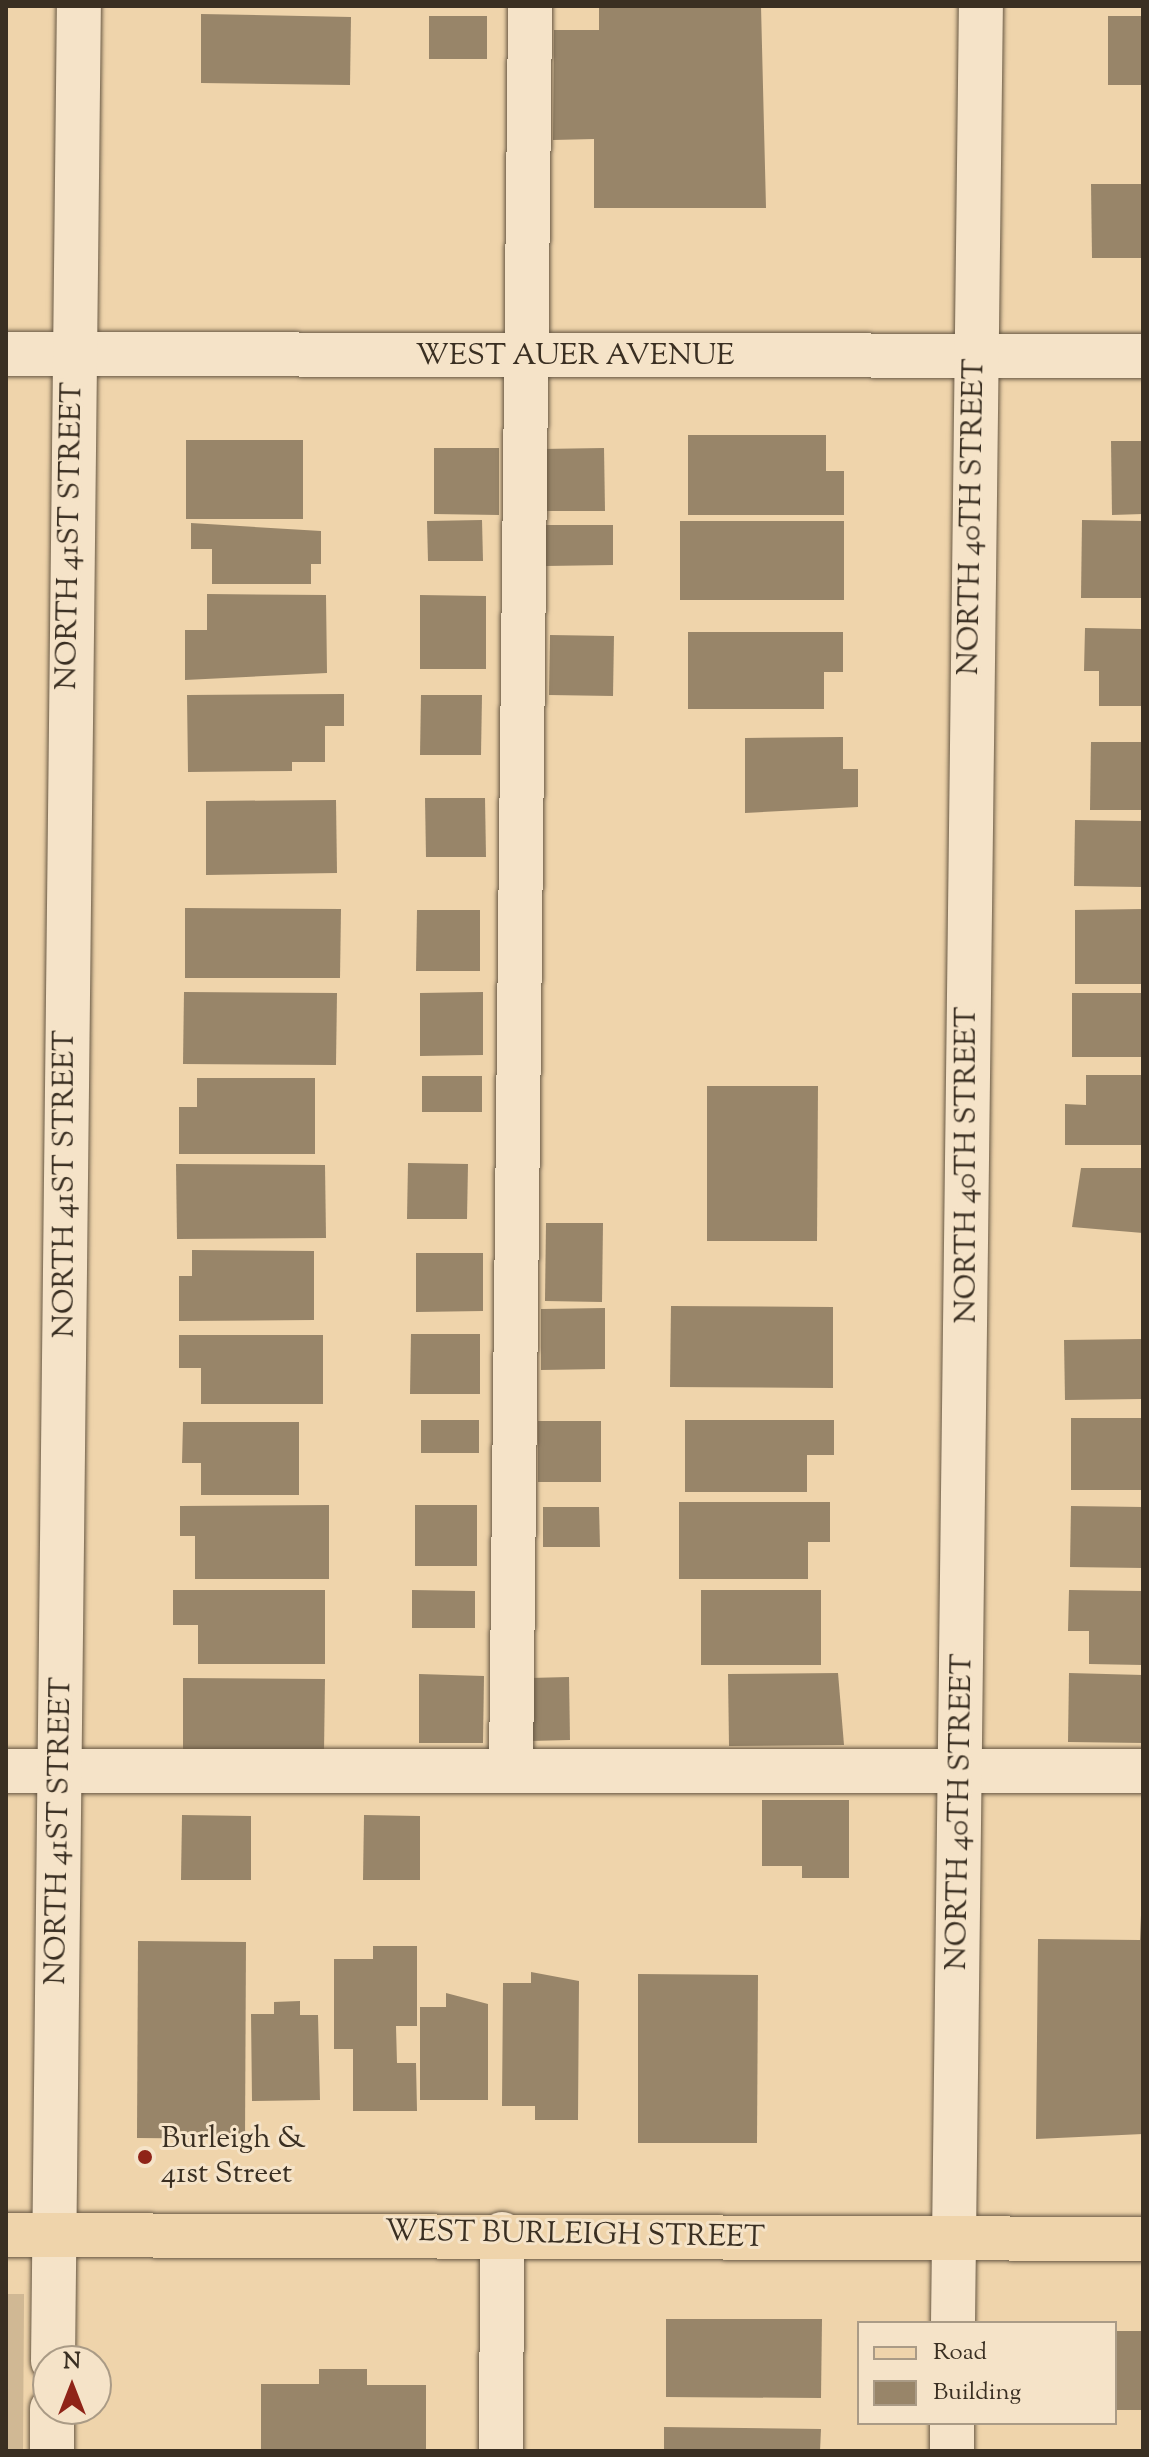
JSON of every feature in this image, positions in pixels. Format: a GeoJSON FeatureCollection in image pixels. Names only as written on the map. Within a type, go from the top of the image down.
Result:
{"type":"FeatureCollection","features":[{"type":"Feature","properties":{"kind":"main road","name":"WEST BURLEIGH STREET"},"geometry":{"type":"LineString","coordinates":[[6,2235],[502,2234],[1143,2239]]}},
{"type":"Feature","properties":{"kind":"street","name":"NORTH 41ST STREET"},"geometry":{"type":"LineString","coordinates":[[53,2345],[62,1770],[73,354],[79,6]]}},
{"type":"Feature","properties":{"kind":"street"},"geometry":{"type":"LineString","coordinates":[[511,1770],[530,6]]}},
{"type":"Feature","properties":{"kind":"street","name":"NORTH 40TH STREET"},"geometry":{"type":"LineString","coordinates":[[953,2321],[963,1770],[975,354],[981,6]]}},
{"type":"Feature","properties":{"kind":"street","name":"WEST AUER AVENUE"},"geometry":{"type":"LineString","coordinates":[[6,354],[524,358],[975,354],[1143,356]]}},
{"type":"Feature","properties":{"kind":"street"},"geometry":{"type":"LineString","coordinates":[[6,1771],[1143,1771]]}},
{"type":"Feature","properties":{"kind":"street"},"geometry":{"type":"LineString","coordinates":[[501,2451],[502,2234]]}},
{"type":"Feature","properties":{"kind":"street"},"geometry":{"type":"LineString","coordinates":[[52,2425],[52,2451]]}},
{"type":"Feature","properties":{"kind":"street"},"geometry":{"type":"LineString","coordinates":[[952,2425],[952,2451]]}},
{"type":"Feature","properties":{"kind":"shaded area"},"geometry":{"type":"Polygon","coordinates":[[[6,2294],[24,2294],[23,2451],[6,2451],[6,2294]]]}},
{"type":"Feature","properties":{"kind":"building"},"geometry":{"type":"Polygon","coordinates":[[[599,6],[761,6],[766,208],[594,208],[594,139],[553,140],[554,30],[599,30],[599,6]]]}},
{"type":"Feature","properties":{"kind":"building"},"geometry":{"type":"Polygon","coordinates":[[[201,14],[351,17],[350,85],[201,83],[201,14]]]}},
{"type":"Feature","properties":{"kind":"building"},"geometry":{"type":"Polygon","coordinates":[[[429,16],[487,16],[487,59],[429,59],[429,16]]]}},
{"type":"Feature","properties":{"kind":"building"},"geometry":{"type":"Polygon","coordinates":[[[1108,16],[1143,16],[1143,85],[1108,85],[1108,16]]]}},
{"type":"Feature","properties":{"kind":"building"},"geometry":{"type":"Polygon","coordinates":[[[1091,184],[1143,184],[1143,258],[1092,258],[1091,184]]]}},
{"type":"Feature","properties":{"kind":"building"},"geometry":{"type":"Polygon","coordinates":[[[688,435],[826,435],[826,471],[844,471],[844,515],[688,515],[688,435]]]}},
{"type":"Feature","properties":{"kind":"building"},"geometry":{"type":"Polygon","coordinates":[[[186,440],[303,440],[303,519],[186,519],[186,440]]]}},
{"type":"Feature","properties":{"kind":"building"},"geometry":{"type":"Polygon","coordinates":[[[1111,441],[1143,441],[1143,514],[1112,515],[1111,441]]]}},
{"type":"Feature","properties":{"kind":"building"},"geometry":{"type":"Polygon","coordinates":[[[434,448],[499,448],[499,515],[434,514],[434,448]]]}},
{"type":"Feature","properties":{"kind":"building"},"geometry":{"type":"Polygon","coordinates":[[[604,448],[605,511],[541,511],[541,449],[604,448]]]}},
{"type":"Feature","properties":{"kind":"building"},"geometry":{"type":"Polygon","coordinates":[[[482,520],[483,561],[428,561],[427,521],[482,520]]]}},
{"type":"Feature","properties":{"kind":"building"},"geometry":{"type":"Polygon","coordinates":[[[1082,520],[1143,521],[1143,598],[1081,598],[1082,520]]]}},
{"type":"Feature","properties":{"kind":"building"},"geometry":{"type":"Polygon","coordinates":[[[680,521],[844,521],[844,600],[680,600],[680,521]]]}},
{"type":"Feature","properties":{"kind":"building"},"geometry":{"type":"Polygon","coordinates":[[[191,523],[321,531],[321,564],[311,564],[311,584],[212,584],[212,549],[191,549],[191,523]]]}},
{"type":"Feature","properties":{"kind":"building"},"geometry":{"type":"Polygon","coordinates":[[[546,525],[613,525],[613,565],[546,566],[546,525]]]}},
{"type":"Feature","properties":{"kind":"building"},"geometry":{"type":"Polygon","coordinates":[[[207,594],[326,595],[327,673],[185,680],[185,630],[207,630],[207,594]]]}},
{"type":"Feature","properties":{"kind":"building"},"geometry":{"type":"Polygon","coordinates":[[[420,595],[486,596],[486,669],[420,669],[420,595]]]}},
{"type":"Feature","properties":{"kind":"building"},"geometry":{"type":"Polygon","coordinates":[[[1085,628],[1143,629],[1143,706],[1099,706],[1099,671],[1084,671],[1085,628]]]}},
{"type":"Feature","properties":{"kind":"building"},"geometry":{"type":"Polygon","coordinates":[[[688,632],[843,632],[843,672],[824,672],[824,709],[688,709],[688,632]]]}},
{"type":"Feature","properties":{"kind":"building"},"geometry":{"type":"Polygon","coordinates":[[[550,635],[614,636],[613,696],[549,695],[550,635]]]}},
{"type":"Feature","properties":{"kind":"building"},"geometry":{"type":"Polygon","coordinates":[[[344,694],[344,726],[325,726],[325,762],[292,762],[292,771],[188,772],[187,695],[344,694]]]}},
{"type":"Feature","properties":{"kind":"building"},"geometry":{"type":"Polygon","coordinates":[[[421,695],[482,695],[481,755],[420,755],[421,695]]]}},
{"type":"Feature","properties":{"kind":"building"},"geometry":{"type":"Polygon","coordinates":[[[843,737],[843,769],[858,769],[858,807],[745,813],[745,738],[843,737]]]}},
{"type":"Feature","properties":{"kind":"building"},"geometry":{"type":"Polygon","coordinates":[[[1091,742],[1143,742],[1143,810],[1090,810],[1091,742]]]}},
{"type":"Feature","properties":{"kind":"building"},"geometry":{"type":"Polygon","coordinates":[[[425,798],[485,798],[486,857],[426,857],[425,798]]]}},
{"type":"Feature","properties":{"kind":"building"},"geometry":{"type":"Polygon","coordinates":[[[336,800],[337,873],[206,875],[206,801],[336,800]]]}},
{"type":"Feature","properties":{"kind":"building"},"geometry":{"type":"Polygon","coordinates":[[[1075,820],[1143,821],[1143,887],[1074,886],[1075,820]]]}},
{"type":"Feature","properties":{"kind":"building"},"geometry":{"type":"Polygon","coordinates":[[[185,908],[341,909],[340,978],[185,978],[185,908]]]}},
{"type":"Feature","properties":{"kind":"building"},"geometry":{"type":"Polygon","coordinates":[[[1143,909],[1143,984],[1075,984],[1075,910],[1143,909]]]}},
{"type":"Feature","properties":{"kind":"building"},"geometry":{"type":"Polygon","coordinates":[[[417,910],[480,910],[480,971],[416,971],[417,910]]]}},
{"type":"Feature","properties":{"kind":"building"},"geometry":{"type":"Polygon","coordinates":[[[184,992],[337,993],[336,1065],[183,1064],[184,992]]]}},
{"type":"Feature","properties":{"kind":"building"},"geometry":{"type":"Polygon","coordinates":[[[483,992],[483,1055],[420,1056],[420,993],[483,992]]]}},
{"type":"Feature","properties":{"kind":"building"},"geometry":{"type":"Polygon","coordinates":[[[1072,993],[1143,993],[1143,1057],[1072,1057],[1072,993]]]}},
{"type":"Feature","properties":{"kind":"building"},"geometry":{"type":"Polygon","coordinates":[[[1086,1075],[1143,1075],[1143,1145],[1065,1145],[1065,1104],[1086,1105],[1086,1075]]]}},
{"type":"Feature","properties":{"kind":"building"},"geometry":{"type":"Polygon","coordinates":[[[422,1076],[482,1076],[482,1112],[422,1112],[422,1076]]]}},
{"type":"Feature","properties":{"kind":"building"},"geometry":{"type":"Polygon","coordinates":[[[197,1078],[315,1078],[315,1154],[179,1154],[179,1107],[197,1107],[197,1078]]]}},
{"type":"Feature","properties":{"kind":"building"},"geometry":{"type":"Polygon","coordinates":[[[707,1086],[818,1086],[817,1241],[707,1241],[707,1086]]]}},
{"type":"Feature","properties":{"kind":"building"},"geometry":{"type":"Polygon","coordinates":[[[408,1163],[468,1164],[467,1219],[407,1219],[408,1163]]]}},
{"type":"Feature","properties":{"kind":"building"},"geometry":{"type":"Polygon","coordinates":[[[176,1164],[325,1165],[326,1238],[177,1239],[176,1164]]]}},
{"type":"Feature","properties":{"kind":"building"},"geometry":{"type":"Polygon","coordinates":[[[1081,1168],[1143,1168],[1143,1233],[1072,1227],[1081,1168]]]}},
{"type":"Feature","properties":{"kind":"building"},"geometry":{"type":"Polygon","coordinates":[[[546,1223],[603,1223],[602,1302],[545,1301],[546,1223]]]}},
{"type":"Feature","properties":{"kind":"building"},"geometry":{"type":"Polygon","coordinates":[[[192,1250],[314,1251],[314,1320],[179,1321],[179,1276],[192,1276],[192,1250]]]}},
{"type":"Feature","properties":{"kind":"building"},"geometry":{"type":"Polygon","coordinates":[[[416,1253],[483,1253],[483,1311],[416,1312],[416,1253]]]}},
{"type":"Feature","properties":{"kind":"building"},"geometry":{"type":"Polygon","coordinates":[[[671,1306],[833,1307],[833,1388],[670,1387],[671,1306]]]}},
{"type":"Feature","properties":{"kind":"building"},"geometry":{"type":"Polygon","coordinates":[[[605,1308],[605,1369],[541,1370],[541,1309],[605,1308]]]}},
{"type":"Feature","properties":{"kind":"building"},"geometry":{"type":"Polygon","coordinates":[[[411,1334],[480,1334],[480,1394],[410,1394],[411,1334]]]}},
{"type":"Feature","properties":{"kind":"building"},"geometry":{"type":"Polygon","coordinates":[[[179,1335],[323,1335],[323,1404],[201,1404],[201,1368],[179,1368],[179,1335]]]}},
{"type":"Feature","properties":{"kind":"building"},"geometry":{"type":"Polygon","coordinates":[[[1143,1339],[1143,1399],[1065,1400],[1064,1340],[1143,1339]]]}},
{"type":"Feature","properties":{"kind":"building"},"geometry":{"type":"Polygon","coordinates":[[[1071,1418],[1143,1418],[1143,1490],[1071,1490],[1071,1418]]]}},
{"type":"Feature","properties":{"kind":"building"},"geometry":{"type":"Polygon","coordinates":[[[421,1420],[479,1420],[479,1453],[421,1453],[421,1420]]]}},
{"type":"Feature","properties":{"kind":"building"},"geometry":{"type":"Polygon","coordinates":[[[685,1420],[834,1420],[834,1455],[807,1455],[807,1492],[685,1492],[685,1420]]]}},
{"type":"Feature","properties":{"kind":"building"},"geometry":{"type":"Polygon","coordinates":[[[538,1421],[601,1421],[601,1482],[538,1482],[538,1421]]]}},
{"type":"Feature","properties":{"kind":"building"},"geometry":{"type":"Polygon","coordinates":[[[183,1422],[299,1422],[299,1495],[201,1495],[201,1463],[182,1463],[183,1422]]]}},
{"type":"Feature","properties":{"kind":"building"},"geometry":{"type":"Polygon","coordinates":[[[679,1502],[830,1502],[830,1542],[808,1542],[808,1579],[679,1579],[679,1502]]]}},
{"type":"Feature","properties":{"kind":"building"},"geometry":{"type":"Polygon","coordinates":[[[329,1505],[329,1579],[195,1579],[195,1536],[180,1536],[180,1506],[329,1505]]]}},
{"type":"Feature","properties":{"kind":"building"},"geometry":{"type":"Polygon","coordinates":[[[415,1505],[477,1505],[477,1566],[415,1566],[415,1505]]]}},
{"type":"Feature","properties":{"kind":"building"},"geometry":{"type":"Polygon","coordinates":[[[1071,1506],[1143,1507],[1143,1568],[1070,1567],[1071,1506]]]}},
{"type":"Feature","properties":{"kind":"building"},"geometry":{"type":"Polygon","coordinates":[[[543,1507],[599,1507],[600,1547],[543,1547],[543,1507]]]}},
{"type":"Feature","properties":{"kind":"building"},"geometry":{"type":"Polygon","coordinates":[[[173,1590],[325,1590],[325,1664],[198,1664],[198,1625],[173,1625],[173,1590]]]}},
{"type":"Feature","properties":{"kind":"building"},"geometry":{"type":"Polygon","coordinates":[[[412,1590],[475,1591],[475,1628],[412,1628],[412,1590]]]}},
{"type":"Feature","properties":{"kind":"building"},"geometry":{"type":"Polygon","coordinates":[[[701,1590],[821,1590],[821,1665],[701,1665],[701,1590]]]}},
{"type":"Feature","properties":{"kind":"building"},"geometry":{"type":"Polygon","coordinates":[[[1069,1590],[1143,1591],[1143,1665],[1089,1664],[1089,1631],[1068,1631],[1069,1590]]]}},
{"type":"Feature","properties":{"kind":"building"},"geometry":{"type":"Polygon","coordinates":[[[838,1673],[844,1745],[729,1746],[728,1674],[838,1673]]]}},
{"type":"Feature","properties":{"kind":"building"},"geometry":{"type":"Polygon","coordinates":[[[1069,1673],[1143,1675],[1143,1743],[1068,1742],[1069,1673]]]}},
{"type":"Feature","properties":{"kind":"building"},"geometry":{"type":"Polygon","coordinates":[[[419,1674],[484,1676],[483,1743],[419,1743],[419,1674]]]}},
{"type":"Feature","properties":{"kind":"building"},"geometry":{"type":"Polygon","coordinates":[[[569,1677],[570,1740],[530,1741],[529,1678],[569,1677]]]}},
{"type":"Feature","properties":{"kind":"building"},"geometry":{"type":"Polygon","coordinates":[[[183,1678],[325,1679],[324,1752],[183,1751],[183,1678]]]}},
{"type":"Feature","properties":{"kind":"building"},"geometry":{"type":"Polygon","coordinates":[[[762,1800],[849,1800],[849,1878],[802,1878],[802,1866],[762,1866],[762,1800]]]}},
{"type":"Feature","properties":{"kind":"building"},"geometry":{"type":"Polygon","coordinates":[[[182,1815],[251,1816],[251,1880],[181,1880],[182,1815]]]}},
{"type":"Feature","properties":{"kind":"building"},"geometry":{"type":"Polygon","coordinates":[[[364,1815],[420,1816],[420,1880],[363,1880],[364,1815]]]}},
{"type":"Feature","properties":{"kind":"building"},"geometry":{"type":"Polygon","coordinates":[[[1143,1865],[1143,2134],[1036,2139],[1038,1939],[1140,1940],[1143,1865]]]}},
{"type":"Feature","properties":{"kind":"building"},"geometry":{"type":"Polygon","coordinates":[[[138,1941],[246,1942],[245,2139],[137,2138],[138,1941]]]}},
{"type":"Feature","properties":{"kind":"building"},"geometry":{"type":"Polygon","coordinates":[[[373,1946],[417,1946],[417,2026],[396,2026],[397,2063],[416,2063],[417,2111],[353,2111],[353,2049],[334,2049],[334,1959],[373,1959],[373,1946]]]}},
{"type":"Feature","properties":{"kind":"building"},"geometry":{"type":"Polygon","coordinates":[[[531,1972],[579,1981],[578,2120],[535,2120],[535,2106],[502,2106],[503,1983],[531,1983],[531,1972]]]}},
{"type":"Feature","properties":{"kind":"building"},"geometry":{"type":"Polygon","coordinates":[[[638,1974],[758,1975],[757,2143],[638,2143],[638,1974]]]}},
{"type":"Feature","properties":{"kind":"building"},"geometry":{"type":"Polygon","coordinates":[[[446,1993],[488,2004],[488,2100],[420,2100],[420,2007],[446,2007],[446,1993]]]}},
{"type":"Feature","properties":{"kind":"building"},"geometry":{"type":"Polygon","coordinates":[[[300,2001],[300,2015],[318,2015],[320,2100],[252,2101],[251,2014],[274,2014],[274,2002],[300,2001]]]}},
{"type":"Feature","properties":{"kind":"building"},"geometry":{"type":"Polygon","coordinates":[[[666,2319],[822,2319],[821,2398],[666,2397],[666,2319]]]}},
{"type":"Feature","properties":{"kind":"building"},"geometry":{"type":"Polygon","coordinates":[[[1117,2331],[1143,2331],[1143,2410],[1117,2410],[1117,2331]]]}},
{"type":"Feature","properties":{"kind":"building"},"geometry":{"type":"Polygon","coordinates":[[[319,2369],[367,2369],[367,2385],[426,2385],[426,2451],[261,2451],[261,2384],[319,2384],[319,2369]]]}},
{"type":"Feature","properties":{"kind":"building"},"geometry":{"type":"Polygon","coordinates":[[[664,2427],[821,2429],[820,2451],[664,2451],[664,2427]]]}},
{"type":"Feature","properties":{"kind":"place","name":"Burleigh & 41st Street"},"geometry":{"type":"Point","coordinates":[145,2157]}}]}
